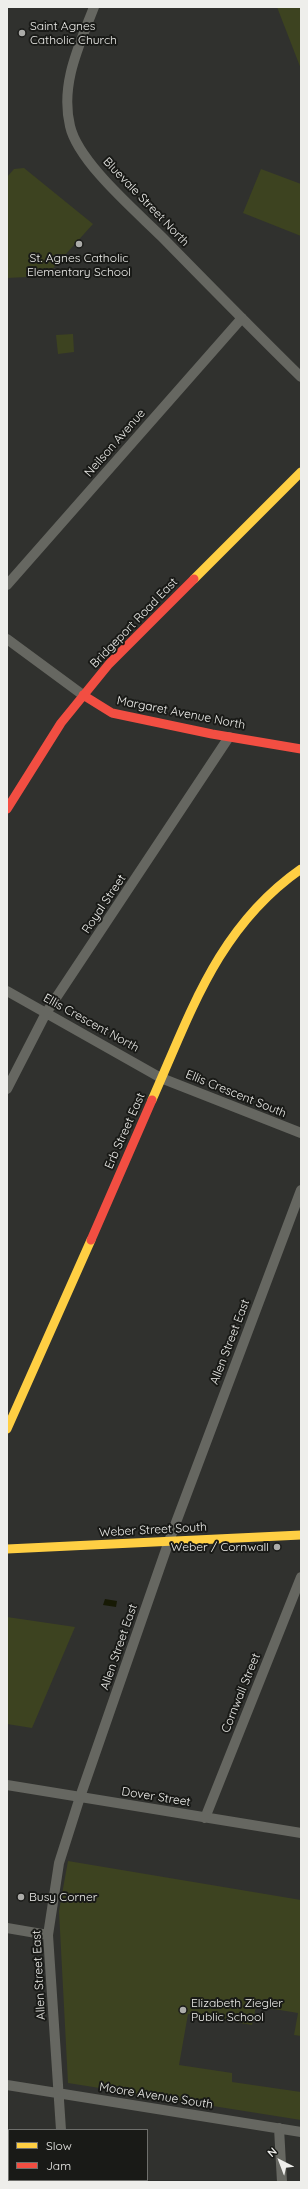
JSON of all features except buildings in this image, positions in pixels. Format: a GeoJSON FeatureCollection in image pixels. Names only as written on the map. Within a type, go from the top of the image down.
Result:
{"type":"FeatureCollection","features":[{"type":"Feature","properties":{"kind":"main road","name":"Bridgeport Road East"},"geometry":{"type":"LineString","coordinates":[[7,809],[61,723],[109,664],[301,472]]}},
{"type":"Feature","properties":{"kind":"main road","name":"Margaret Avenue North"},"geometry":{"type":"LineString","coordinates":[[83,695],[104,710],[112,713],[229,737],[301,749]]}},
{"type":"Feature","properties":{"kind":"main road","name":"Erb Street East"},"geometry":{"type":"LineString","coordinates":[[7,1429],[207,976],[227,943],[246,916],[263,897],[301,869]]}},
{"type":"Feature","properties":{"kind":"main road","name":"Weber Street South"},"geometry":{"type":"LineString","coordinates":[[7,1549],[301,1535]]}},
{"type":"Feature","properties":{"kind":"street","name":"Bluevale Street North"},"geometry":{"type":"LineString","coordinates":[[94,7],[70,68],[66,101],[70,128],[75,140],[86,159],[106,180],[301,377]]}},
{"type":"Feature","properties":{"kind":"street","name":"Neilson Avenue"},"geometry":{"type":"LineString","coordinates":[[7,584],[242,318]]}},
{"type":"Feature","properties":{"kind":"street","name":"Margaret Avenue North"},"geometry":{"type":"LineString","coordinates":[[7,639],[83,695]]}},
{"type":"Feature","properties":{"kind":"street","name":"Royal Street"},"geometry":{"type":"LineString","coordinates":[[7,1089],[46,1013],[229,737]]}},
{"type":"Feature","properties":{"kind":"street","name":"Ellis Crescent North"},"geometry":{"type":"LineString","coordinates":[[7,991],[161,1078]]}},
{"type":"Feature","properties":{"kind":"street","name":"Ellis Crescent South"},"geometry":{"type":"LineString","coordinates":[[161,1078],[301,1133]]}},
{"type":"Feature","properties":{"kind":"street","name":"Allen Street East"},"geometry":{"type":"LineString","coordinates":[[61,2129],[48,1935],[59,1862],[80,1797],[169,1541],[301,1190]]}},
{"type":"Feature","properties":{"kind":"street","name":"Cornwall Street"},"geometry":{"type":"LineString","coordinates":[[205,1818],[301,1578]]}},
{"type":"Feature","properties":{"kind":"street","name":"Dover Street"},"geometry":{"type":"LineString","coordinates":[[7,1785],[301,1833]]}},
{"type":"Feature","properties":{"kind":"street"},"geometry":{"type":"LineString","coordinates":[[7,1928],[48,1935]]}},
{"type":"Feature","properties":{"kind":"street","name":"Moore Avenue South"},"geometry":{"type":"LineString","coordinates":[[7,2085],[301,2132]]}},
{"type":"Feature","properties":{"kind":"street"},"geometry":{"type":"LineString","coordinates":[[278,2128],[282,2182]]}},
{"type":"Feature","properties":{"kind":"green space"},"geometry":{"type":"Polygon","coordinates":[[[277,7],[301,7],[301,69],[277,7]]]}},
{"type":"Feature","properties":{"kind":"green space"},"geometry":{"type":"Polygon","coordinates":[[[24,168],[93,224],[46,276],[7,278],[7,177],[14,169],[24,168]]]}},
{"type":"Feature","properties":{"kind":"green space"},"geometry":{"type":"Polygon","coordinates":[[[261,169],[301,184],[301,236],[243,213],[261,169]]]}},
{"type":"Feature","properties":{"kind":"green space"},"geometry":{"type":"Polygon","coordinates":[[[73,334],[74,352],[58,354],[56,335],[73,334]]]}},
{"type":"Feature","properties":{"kind":"green space"},"geometry":{"type":"Polygon","coordinates":[[[7,1617],[75,1627],[32,1728],[7,1724],[7,1617]]]}},
{"type":"Feature","properties":{"kind":"green space","name":"Elizabeth Ziegler Public School"},"geometry":{"type":"Polygon","coordinates":[[[68,1861],[301,1900],[301,2036],[294,2035],[298,2013],[256,2006],[252,2025],[188,2014],[179,2065],[232,2073],[232,2082],[301,2092],[301,2120],[68,2083],[59,1911],[68,1861]]]}},
{"type":"Feature","properties":{"kind":"shaded area"},"geometry":{"type":"Polygon","coordinates":[[[105,1599],[117,1601],[116,1607],[103,1605],[105,1599]]]}},
{"type":"Feature","properties":{"kind":"traffic: slow"},"geometry":{"type":"LineString","coordinates":[[194,579],[301,472]]}},
{"type":"Feature","properties":{"kind":"traffic: slow"},"geometry":{"type":"LineString","coordinates":[[152,1100],[194,1004],[210,973],[228,944],[248,917],[272,892],[301,869]]}},
{"type":"Feature","properties":{"kind":"traffic: slow"},"geometry":{"type":"LineString","coordinates":[[7,1429],[91,1240]]}},
{"type":"Feature","properties":{"kind":"traffic: slow"},"geometry":{"type":"LineString","coordinates":[[7,1549],[301,1535]]}},
{"type":"Feature","properties":{"kind":"traffic: jam"},"geometry":{"type":"LineString","coordinates":[[7,809],[61,723],[109,664],[194,579]]}},
{"type":"Feature","properties":{"kind":"traffic: jam"},"geometry":{"type":"LineString","coordinates":[[83,695],[112,713],[212,734],[301,749]]}},
{"type":"Feature","properties":{"kind":"traffic: jam"},"geometry":{"type":"LineString","coordinates":[[91,1240],[152,1100]]}},
{"type":"Feature","properties":{"kind":"place","name":"Saint Agnes Catholic Church"},"geometry":{"type":"Point","coordinates":[22,33]}},
{"type":"Feature","properties":{"kind":"place","name":"St. Agnes Catholic Elementary School"},"geometry":{"type":"Point","coordinates":[79,244]}},
{"type":"Feature","properties":{"kind":"place","name":"Weber / Cornwall"},"geometry":{"type":"Point","coordinates":[277,1547]}},
{"type":"Feature","properties":{"kind":"place","name":"Busy Corner"},"geometry":{"type":"Point","coordinates":[21,1897]}},
{"type":"Feature","properties":{"kind":"place","name":"Elizabeth Ziegler Public School"},"geometry":{"type":"Point","coordinates":[183,2010]}}]}
